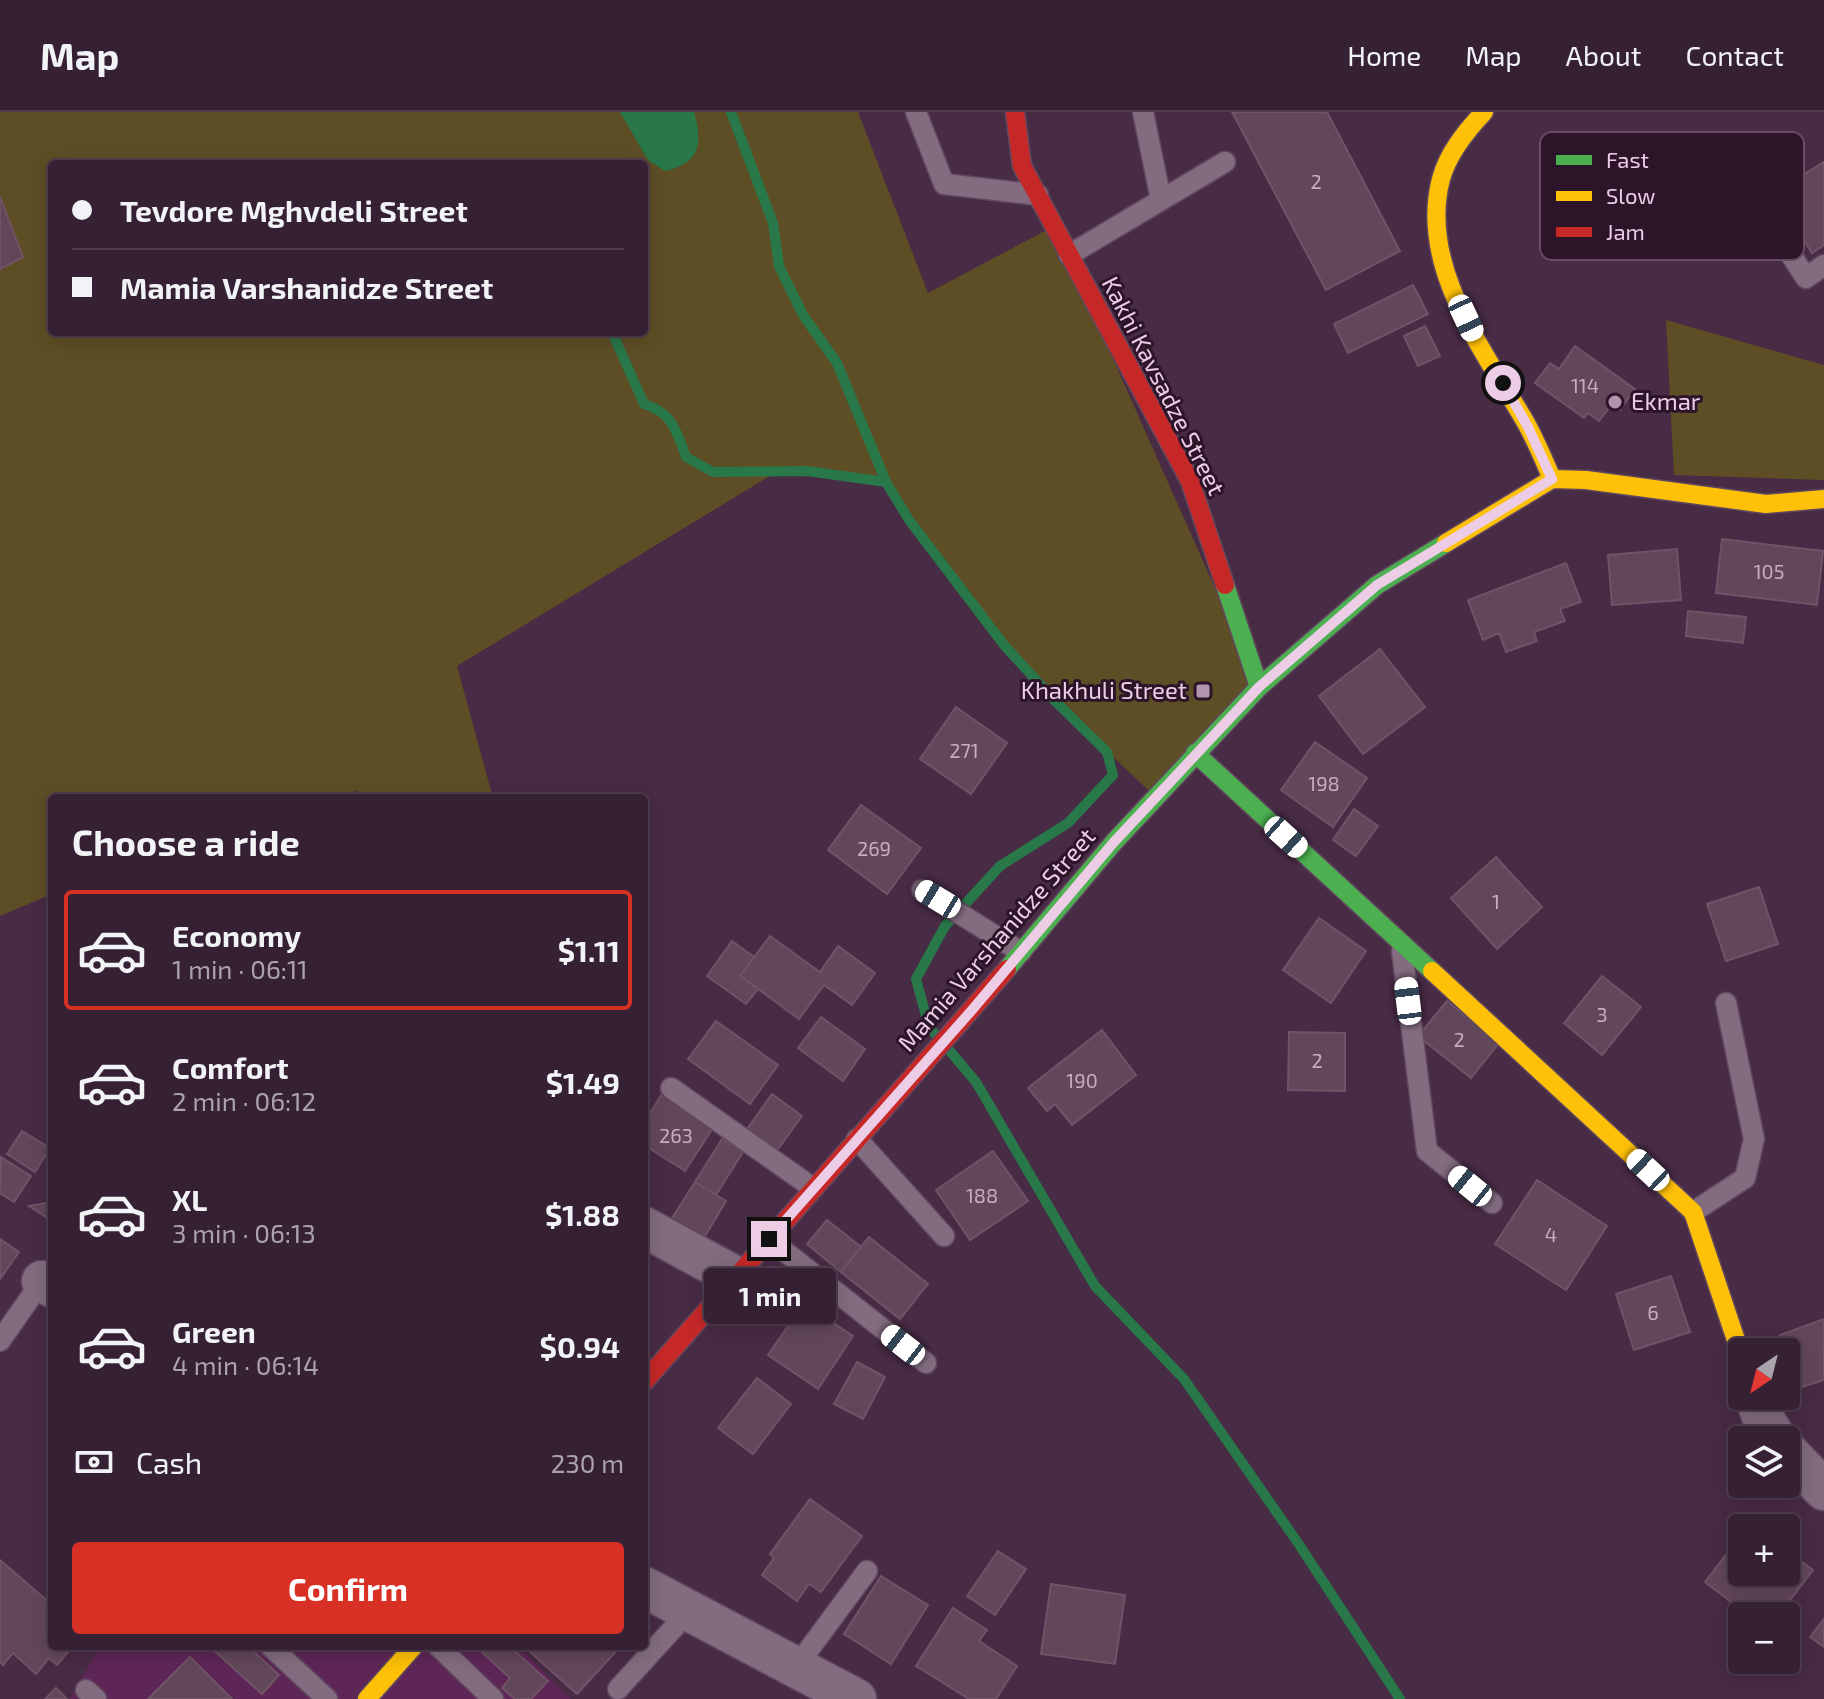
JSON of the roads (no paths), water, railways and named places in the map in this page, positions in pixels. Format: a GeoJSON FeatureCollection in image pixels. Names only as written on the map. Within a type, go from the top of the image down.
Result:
{"type":"FeatureCollection","features":[{"type":"Feature","properties":{"kind":"street","name":"Kakhi Kavsadze Street"},"geometry":{"type":"LineString","coordinates":[[1015,112],[1022,166],[1190,481],[1259,687]]}},
{"type":"Feature","properties":{"kind":"street"},"geometry":{"type":"LineString","coordinates":[[1484,112],[1461,136],[1440,180],[1437,221],[1443,256],[1456,297],[1475,339],[1528,427],[1552,479],[1586,480],[1766,504],[1824,499]]}},
{"type":"Feature","properties":{"kind":"street","name":"Mamia Varshanidze Street"},"geometry":{"type":"LineString","coordinates":[[648,1377],[972,1010],[1114,842],[1259,687],[1377,585],[1552,479]]}},
{"type":"Feature","properties":{"kind":"street"},"geometry":{"type":"LineString","coordinates":[[1195,753],[1693,1212],[1735,1338]]}},
{"type":"Feature","properties":{"kind":"street"},"geometry":{"type":"LineString","coordinates":[[648,1229],[736,1277]]}},
{"type":"Feature","properties":{"kind":"street"},"geometry":{"type":"LineString","coordinates":[[1800,1465],[1824,1490]]}},
{"type":"Feature","properties":{"kind":"street"},"geometry":{"type":"LineString","coordinates":[[648,1589],[856,1699]]}},
{"type":"Feature","properties":{"kind":"street"},"geometry":{"type":"LineString","coordinates":[[367,1699],[410,1650]]}},
{"type":"Feature","properties":{"kind":"lane"},"geometry":{"type":"LineString","coordinates":[[916,112],[944,184],[1038,195]]}},
{"type":"Feature","properties":{"kind":"lane"},"geometry":{"type":"LineString","coordinates":[[1143,112],[1161,200]]}},
{"type":"Feature","properties":{"kind":"lane"},"geometry":{"type":"LineString","coordinates":[[1069,255],[1225,162]]}},
{"type":"Feature","properties":{"kind":"lane"},"geometry":{"type":"LineString","coordinates":[[1794,260],[1806,278],[1824,265]]}},
{"type":"Feature","properties":{"kind":"lane"},"geometry":{"type":"LineString","coordinates":[[930,895],[1021,952]]}},
{"type":"Feature","properties":{"kind":"lane"},"geometry":{"type":"LineString","coordinates":[[1401,941],[1427,1151],[1492,1203]]}},
{"type":"Feature","properties":{"kind":"lane"},"geometry":{"type":"LineString","coordinates":[[1693,1212],[1745,1178],[1754,1139],[1726,1003]]}},
{"type":"Feature","properties":{"kind":"lane"},"geometry":{"type":"LineString","coordinates":[[671,1088],[813,1188]]}},
{"type":"Feature","properties":{"kind":"lane"},"geometry":{"type":"LineString","coordinates":[[857,1139],[944,1236]]}},
{"type":"Feature","properties":{"kind":"lane"},"geometry":{"type":"LineString","coordinates":[[769,1239],[926,1363]]}},
{"type":"Feature","properties":{"kind":"lane"},"geometry":{"type":"LineString","coordinates":[[0,1341],[47,1284]]}},
{"type":"Feature","properties":{"kind":"lane"},"geometry":{"type":"LineString","coordinates":[[796,1667],[867,1571]]}},
{"type":"Feature","properties":{"kind":"lane"},"geometry":{"type":"LineString","coordinates":[[618,1689],[689,1611]]}},
{"type":"Feature","properties":{"kind":"lane"},"geometry":{"type":"LineString","coordinates":[[274,1650],[327,1699]]}},
{"type":"Feature","properties":{"kind":"lane"},"geometry":{"type":"LineString","coordinates":[[442,1650],[493,1699]]}},
{"type":"Feature","properties":{"kind":"waterway"},"geometry":{"type":"LineString","coordinates":[[731,112],[773,223],[779,266],[803,315],[837,363],[886,482],[909,520],[1004,645],[1107,752],[1113,775],[1068,823],[1000,866],[945,926],[916,979],[929,1027],[936,1035]]}},
{"type":"Feature","properties":{"kind":"waterway"},"geometry":{"type":"LineString","coordinates":[[614,336],[644,404],[667,418],[686,457],[713,472],[807,471],[886,482]]}},
{"type":"Feature","properties":{"kind":"waterway"},"geometry":{"type":"LineString","coordinates":[[949,1050],[976,1082],[1095,1286],[1184,1379],[1298,1543],[1400,1699]]}},
{"type":"Feature","properties":{"kind":"place","name":"Ekmar"},"geometry":{"type":"Point","coordinates":[1615,402]}},
{"type":"Feature","properties":{"kind":"place","name":"Khakhuli Street"},"geometry":{"type":"Point","coordinates":[1203,691]}}]}
